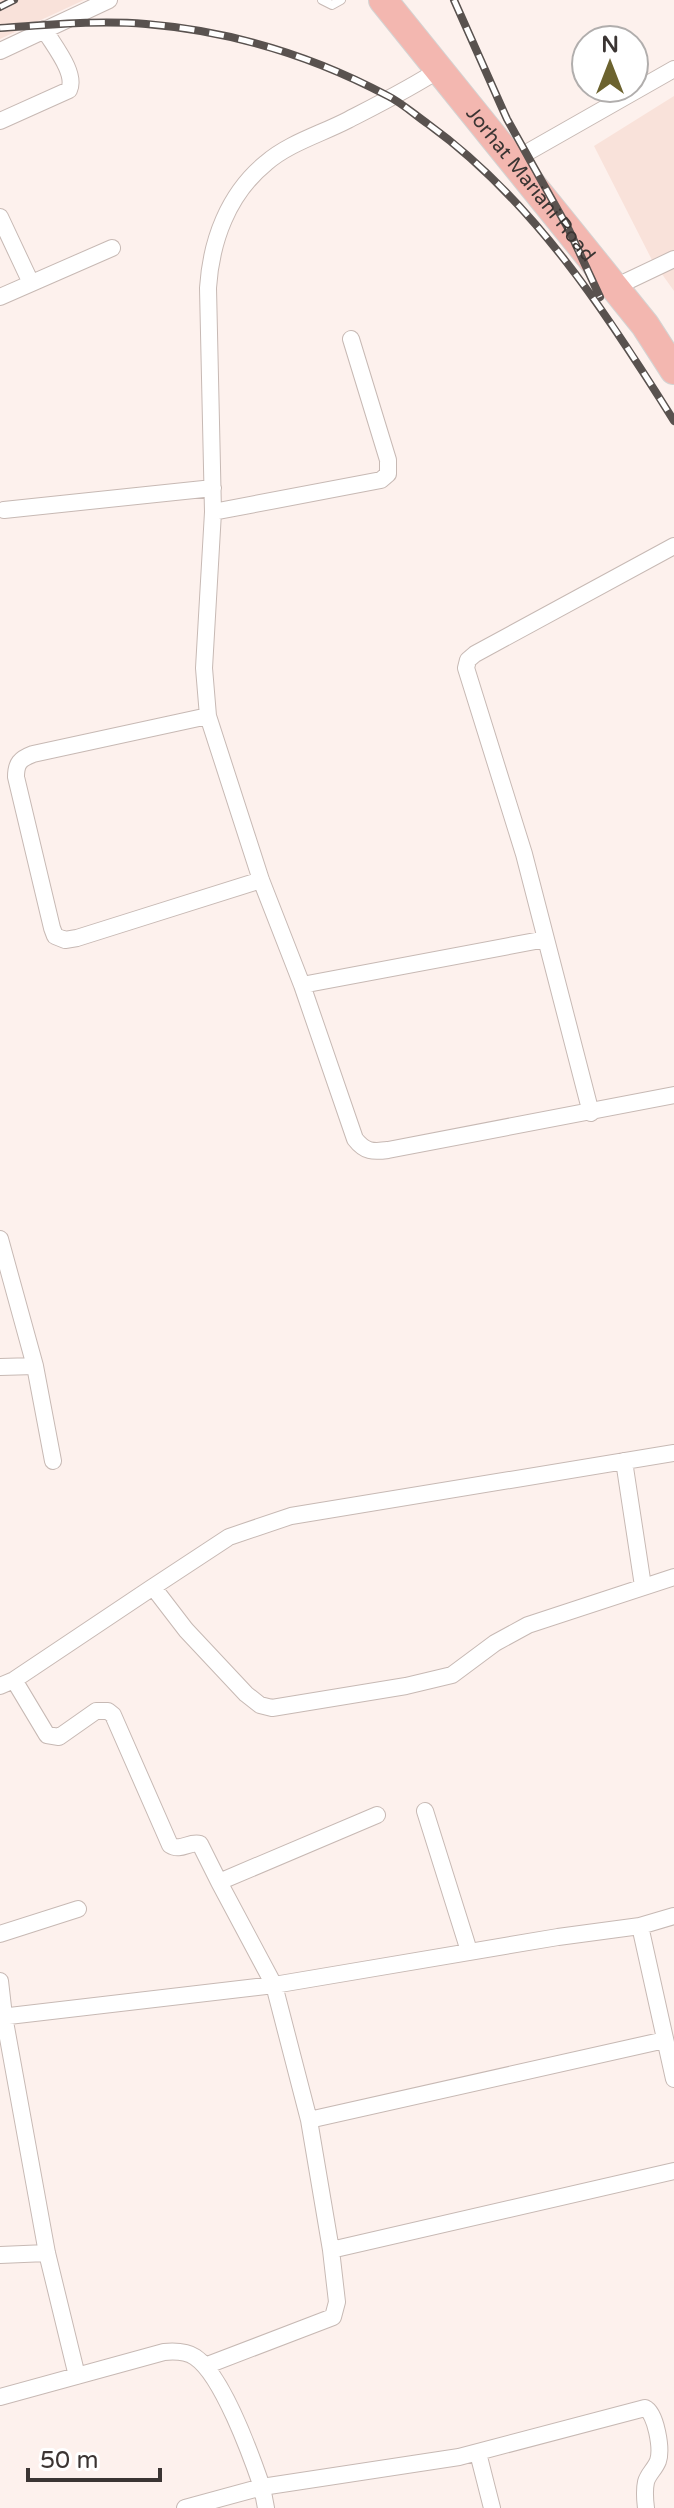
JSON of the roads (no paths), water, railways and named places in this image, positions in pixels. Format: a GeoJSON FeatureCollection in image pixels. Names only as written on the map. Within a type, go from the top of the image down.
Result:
{"type":"FeatureCollection","features":[{"type":"Feature","properties":{"kind":"highway","name":"Jorhat Mariani Road"},"geometry":{"type":"LineString","coordinates":[[383,0],[645,325],[674,370]]}},
{"type":"Feature","properties":{"kind":"street"},"geometry":{"type":"LineString","coordinates":[[0,51],[109,0]]}},
{"type":"Feature","properties":{"kind":"street"},"geometry":{"type":"LineString","coordinates":[[0,121],[72,86],[70,76],[44,29]]}},
{"type":"Feature","properties":{"kind":"street"},"geometry":{"type":"LineString","coordinates":[[440,69],[266,163],[241,188],[225,214],[209,262],[208,288],[213,488],[204,668],[208,716],[261,880],[302,985],[355,1139],[362,1148],[372,1152],[388,1150],[674,1095]]}},
{"type":"Feature","properties":{"kind":"street"},"geometry":{"type":"LineString","coordinates":[[514,160],[674,69]]}},
{"type":"Feature","properties":{"kind":"street"},"geometry":{"type":"LineString","coordinates":[[0,217],[31,283]]}},
{"type":"Feature","properties":{"kind":"street"},"geometry":{"type":"LineString","coordinates":[[0,297],[112,248]]}},
{"type":"Feature","properties":{"kind":"street"},"geometry":{"type":"LineString","coordinates":[[615,287],[674,259]]}},
{"type":"Feature","properties":{"kind":"street"},"geometry":{"type":"LineString","coordinates":[[213,512],[381,480],[388,474],[388,460],[351,339]]}},
{"type":"Feature","properties":{"kind":"street"},"geometry":{"type":"LineString","coordinates":[[4,510],[213,488]]}},
{"type":"Feature","properties":{"kind":"street"},"geometry":{"type":"LineString","coordinates":[[591,1113],[524,854],[466,668],[468,660],[475,654],[674,546]]}},
{"type":"Feature","properties":{"kind":"street"},"geometry":{"type":"LineString","coordinates":[[208,716],[21,759],[16,767],[16,777],[52,928],[55,936],[65,940],[77,938],[261,880]]}},
{"type":"Feature","properties":{"kind":"street"},"geometry":{"type":"LineString","coordinates":[[302,985],[546,939]]}},
{"type":"Feature","properties":{"kind":"street"},"geometry":{"type":"LineString","coordinates":[[0,1239],[35,1366],[53,1461]]}},
{"type":"Feature","properties":{"kind":"street"},"geometry":{"type":"LineString","coordinates":[[0,1367],[35,1366]]}},
{"type":"Feature","properties":{"kind":"street"},"geometry":{"type":"LineString","coordinates":[[205,2366],[333,2317],[337,2302],[309,2120],[274,1985],[200,1844],[193,1843],[181,1848],[170,1845],[113,1715],[108,1711],[96,1711],[59,1737],[52,1737],[47,1735],[7,1683],[229,1537],[291,1516],[674,1453]]}},
{"type":"Feature","properties":{"kind":"street"},"geometry":{"type":"LineString","coordinates":[[624,1461],[643,1586]]}},
{"type":"Feature","properties":{"kind":"street"},"geometry":{"type":"LineString","coordinates":[[153,1587],[186,1630],[246,1694],[260,1705],[272,1708],[452,1675],[516,1631],[674,1577]]}},
{"type":"Feature","properties":{"kind":"street"},"geometry":{"type":"LineString","coordinates":[[425,1811],[469,1951]]}},
{"type":"Feature","properties":{"kind":"street"},"geometry":{"type":"LineString","coordinates":[[219,1882],[377,1815]]}},
{"type":"Feature","properties":{"kind":"street"},"geometry":{"type":"LineString","coordinates":[[0,1934],[78,1909]]}},
{"type":"Feature","properties":{"kind":"street"},"geometry":{"type":"LineString","coordinates":[[2,2017],[274,1985],[469,1951],[640,1926],[674,1916]]}},
{"type":"Feature","properties":{"kind":"street"},"geometry":{"type":"LineString","coordinates":[[640,1926],[674,2079]]}},
{"type":"Feature","properties":{"kind":"street"},"geometry":{"type":"LineString","coordinates":[[0,1981],[2,2017],[47,2253],[77,2376]]}},
{"type":"Feature","properties":{"kind":"street"},"geometry":{"type":"LineString","coordinates":[[309,2120],[665,2040]]}},
{"type":"Feature","properties":{"kind":"street"},"geometry":{"type":"LineString","coordinates":[[331,2250],[674,2171]]}},
{"type":"Feature","properties":{"kind":"street"},"geometry":{"type":"LineString","coordinates":[[0,2255],[47,2253]]}},
{"type":"Feature","properties":{"kind":"street"},"geometry":{"type":"LineString","coordinates":[[0,2397],[164,2352],[178,2351],[193,2356],[205,2366],[243,2434],[262,2487],[266,2508]]}},
{"type":"Feature","properties":{"kind":"street"},"geometry":{"type":"LineString","coordinates":[[185,2508],[262,2487],[478,2453],[645,2408],[654,2416],[659,2453],[659,2460],[646,2483],[646,2508]]}},
{"type":"Feature","properties":{"kind":"street"},"geometry":{"type":"LineString","coordinates":[[478,2453],[492,2508]]}},
{"type":"Feature","properties":{"kind":"lane"},"geometry":{"type":"LineString","coordinates":[[322,0],[332,5],[341,0]]}},
{"type":"Feature","properties":{"kind":"railway"},"geometry":{"type":"LineString","coordinates":[[0,7],[14,0]]}},
{"type":"Feature","properties":{"kind":"railway"},"geometry":{"type":"LineString","coordinates":[[454,0],[507,119],[569,230],[600,297]]}},
{"type":"Feature","properties":{"kind":"railway"},"geometry":{"type":"LineString","coordinates":[[0,28],[73,23],[177,27],[240,39],[301,57],[393,99],[466,154],[534,223],[594,299],[674,421]]}}]}
